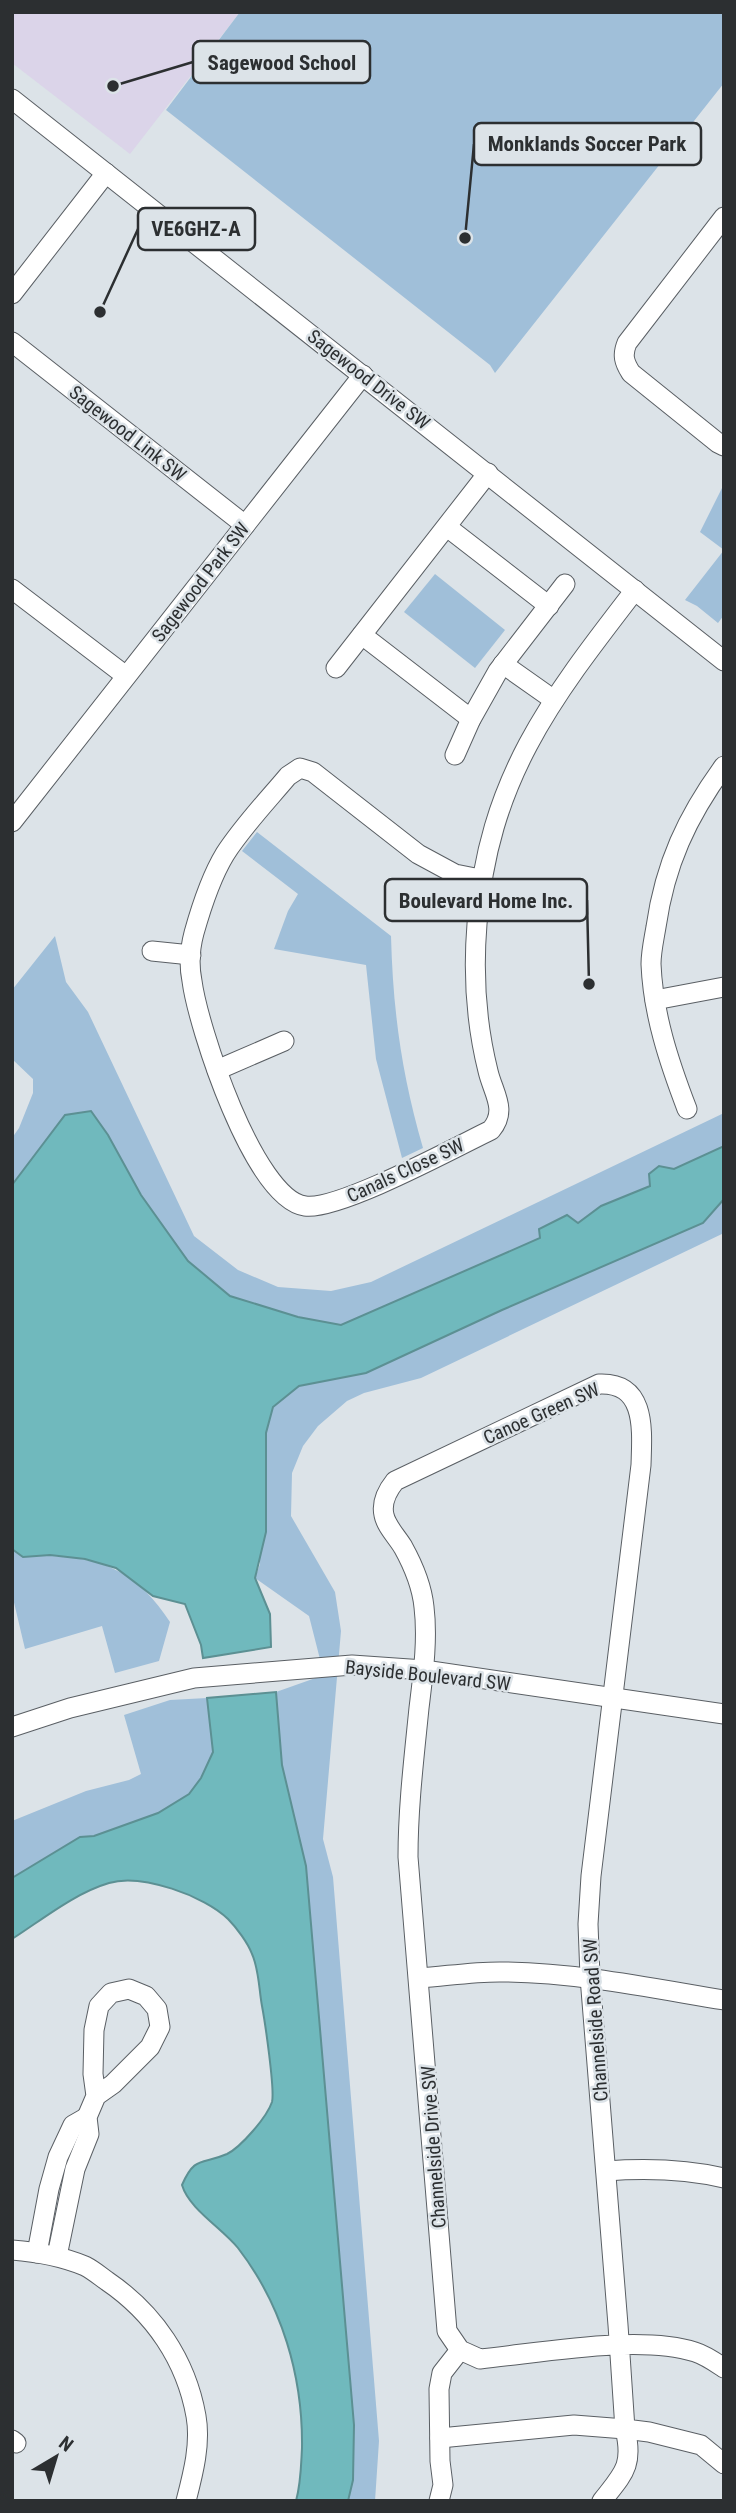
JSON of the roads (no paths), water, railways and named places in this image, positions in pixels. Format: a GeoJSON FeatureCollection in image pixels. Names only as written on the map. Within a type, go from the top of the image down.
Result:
{"type":"FeatureCollection","features":[{"type":"Feature","properties":{"kind":"street","name":"Sagewood Drive SW"},"geometry":{"type":"LineString","coordinates":[[12,99],[724,661]]}},
{"type":"Feature","properties":{"kind":"street"},"geometry":{"type":"LineString","coordinates":[[12,294],[106,173]]}},
{"type":"Feature","properties":{"kind":"street"},"geometry":{"type":"LineString","coordinates":[[724,217],[626,343],[623,351],[623,359],[631,373],[724,446]]}},
{"type":"Feature","properties":{"kind":"street","name":"Sagewood Link SW"},"geometry":{"type":"LineString","coordinates":[[12,342],[245,525]]}},
{"type":"Feature","properties":{"kind":"street","name":"Sagewood Park SW"},"geometry":{"type":"LineString","coordinates":[[12,822],[363,375]]}},
{"type":"Feature","properties":{"kind":"street"},"geometry":{"type":"LineString","coordinates":[[336,667],[488,473]]}},
{"type":"Feature","properties":{"kind":"street"},"geometry":{"type":"LineString","coordinates":[[447,527],[549,606]]}},
{"type":"Feature","properties":{"kind":"street"},"geometry":{"type":"LineString","coordinates":[[455,755],[471,719],[503,664],[565,584]]}},
{"type":"Feature","properties":{"kind":"street"},"geometry":{"type":"LineString","coordinates":[[12,589],[126,676]]}},
{"type":"Feature","properties":{"kind":"street","name":"Canals Close SW"},"geometry":{"type":"LineString","coordinates":[[480,879],[454,874],[418,854],[313,772],[300,768],[288,776],[224,856],[193,936],[191,979],[202,1032],[216,1069],[257,1161],[289,1199],[305,1206],[338,1201],[491,1130],[499,1120],[500,1109],[488,1073],[479,1028],[474,955],[480,879],[494,822],[516,766],[554,700],[584,655],[635,590]]}},
{"type":"Feature","properties":{"kind":"street"},"geometry":{"type":"LineString","coordinates":[[362,635],[471,719]]}},
{"type":"Feature","properties":{"kind":"street"},"geometry":{"type":"LineString","coordinates":[[503,664],[554,700]]}},
{"type":"Feature","properties":{"kind":"street"},"geometry":{"type":"LineString","coordinates":[[687,1109],[667,1056],[655,1000],[651,962],[661,893],[677,844],[700,799],[724,766]]}},
{"type":"Feature","properties":{"kind":"street"},"geometry":{"type":"LineString","coordinates":[[152,951],[191,955]]}},
{"type":"Feature","properties":{"kind":"street"},"geometry":{"type":"LineString","coordinates":[[655,1000],[724,987]]}},
{"type":"Feature","properties":{"kind":"street"},"geometry":{"type":"LineString","coordinates":[[216,1069],[284,1041]]}},
{"type":"Feature","properties":{"kind":"street","name":"Canoe Green SW"},"geometry":{"type":"LineString","coordinates":[[424,1670],[424,1606],[413,1567],[383,1514],[388,1490],[395,1481],[407,1475],[598,1384],[610,1384],[622,1388],[635,1401],[642,1435],[641,1465],[612,1696]]}},
{"type":"Feature","properties":{"kind":"street","name":"Bayside Boulevard SW"},"geometry":{"type":"LineString","coordinates":[[12,1727],[70,1708],[194,1678],[352,1665],[424,1670],[724,1714]]}},
{"type":"Feature","properties":{"kind":"street","name":"Channelside Drive SW"},"geometry":{"type":"LineString","coordinates":[[424,1670],[408,1811],[408,1857],[447,2331],[460,2350]]}},
{"type":"Feature","properties":{"kind":"street","name":"Channelside Road SW"},"geometry":{"type":"LineString","coordinates":[[602,2501],[626,2469],[629,2445],[625,2429],[588,1924],[612,1696]]}},
{"type":"Feature","properties":{"kind":"street"},"geometry":{"type":"LineString","coordinates":[[419,1978],[502,1972],[590,1977],[724,2000]]}},
{"type":"Feature","properties":{"kind":"street"},"geometry":{"type":"LineString","coordinates":[[57,2256],[75,2169],[89,2134],[87,2117],[96,2096],[93,2074],[94,2030],[99,2006],[111,1993],[129,1989],[146,1996],[157,2009],[160,2027],[150,2047],[113,2084],[96,2096]]}},
{"type":"Feature","properties":{"kind":"street"},"geometry":{"type":"LineString","coordinates":[[37,2252],[58,2157],[73,2125],[87,2117]]}},
{"type":"Feature","properties":{"kind":"street"},"geometry":{"type":"LineString","coordinates":[[606,2171],[644,2168],[724,2178]]}},
{"type":"Feature","properties":{"kind":"street"},"geometry":{"type":"LineString","coordinates":[[12,2250],[57,2256],[88,2267],[132,2298],[158,2327],[181,2367],[196,2417],[195,2465],[186,2501]]}},
{"type":"Feature","properties":{"kind":"street"},"geometry":{"type":"LineString","coordinates":[[439,2501],[443,2485],[439,2389],[442,2373],[460,2350],[481,2359],[620,2345],[669,2346],[698,2353],[724,2368]]}},
{"type":"Feature","properties":{"kind":"street"},"geometry":{"type":"LineString","coordinates":[[440,2438],[574,2425],[625,2429],[701,2445],[724,2463]]}},
{"type":"Feature","properties":{"kind":"place","name":"Sagewood School"},"geometry":{"type":"Point","coordinates":[113,86]}},
{"type":"Feature","properties":{"kind":"place","name":"Monklands Soccer Park"},"geometry":{"type":"Point","coordinates":[465,238]}},
{"type":"Feature","properties":{"kind":"place","name":"VE6GHZ-A"},"geometry":{"type":"Point","coordinates":[100,312]}},
{"type":"Feature","properties":{"kind":"place","name":"Boulevard Home Inc."},"geometry":{"type":"Point","coordinates":[589,984]}}]}
